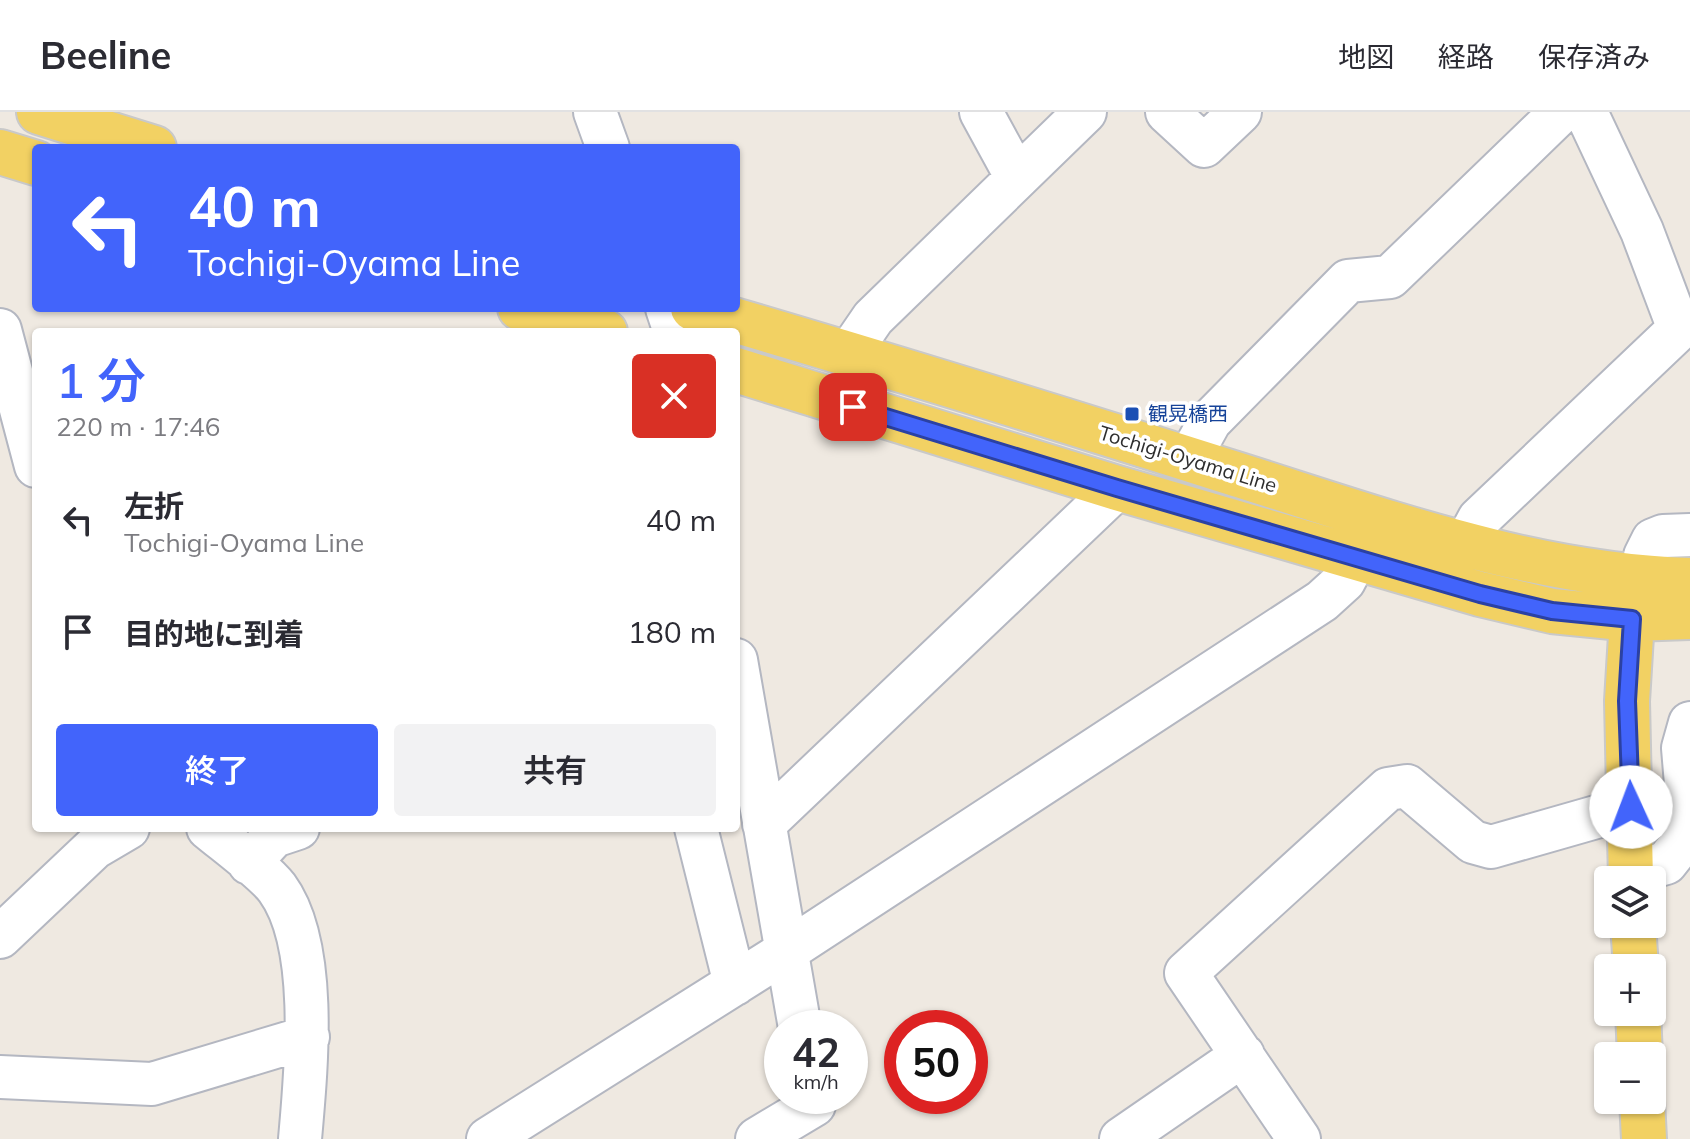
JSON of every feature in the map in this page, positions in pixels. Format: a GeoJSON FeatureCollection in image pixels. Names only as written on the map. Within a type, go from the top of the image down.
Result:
{"type":"FeatureCollection","features":[{"type":"Feature","properties":{"kind":"main road"},"geometry":{"type":"LineString","coordinates":[[39,112],[141,144]]}},
{"type":"Feature","properties":{"kind":"main road"},"geometry":{"type":"LineString","coordinates":[[0,152],[32,162]]}},
{"type":"Feature","properties":{"kind":"main road","name":"Tochigi-Oyama Line"},"geometry":{"type":"LineString","coordinates":[[707,312],[849,353],[1465,545],[1574,569],[1636,599],[1690,617]]}},
{"type":"Feature","properties":{"kind":"main road"},"geometry":{"type":"LineString","coordinates":[[524,317],[583,328]]}},
{"type":"Feature","properties":{"kind":"main road","name":"Tochigi-Oyama Line"},"geometry":{"type":"LineString","coordinates":[[740,371],[1117,488],[1480,594],[1552,611],[1636,599],[1690,580]]}},
{"type":"Feature","properties":{"kind":"main road"},"geometry":{"type":"LineString","coordinates":[[1631,866],[1627,701],[1636,599]]}},
{"type":"Feature","properties":{"kind":"main road"},"geometry":{"type":"LineString","coordinates":[[1643,1114],[1644,1139]]}},
{"type":"Feature","properties":{"kind":"street"},"geometry":{"type":"LineString","coordinates":[[595,112],[607,144]]}},
{"type":"Feature","properties":{"kind":"street"},"geometry":{"type":"LineString","coordinates":[[981,112],[1017,178]]}},
{"type":"Feature","properties":{"kind":"street"},"geometry":{"type":"LineString","coordinates":[[849,353],[873,318],[1085,112]]}},
{"type":"Feature","properties":{"kind":"street"},"geometry":{"type":"LineString","coordinates":[[1167,112],[1204,146],[1240,112]]}},
{"type":"Feature","properties":{"kind":"street"},"geometry":{"type":"LineString","coordinates":[[1189,459],[1210,421],[1348,281],[1390,277],[1561,112]]}},
{"type":"Feature","properties":{"kind":"street"},"geometry":{"type":"LineString","coordinates":[[1465,545],[1479,519],[1504,493],[1684,325],[1586,112]]}},
{"type":"Feature","properties":{"kind":"street"},"geometry":{"type":"LineString","coordinates":[[0,330],[27,395],[32,434]]}},
{"type":"Feature","properties":{"kind":"street"},"geometry":{"type":"LineString","coordinates":[[764,824],[1117,488]]}},
{"type":"Feature","properties":{"kind":"street"},"geometry":{"type":"LineString","coordinates":[[1636,599],[1645,556],[1653,540],[1663,536],[1690,535]]}},
{"type":"Feature","properties":{"kind":"street"},"geometry":{"type":"LineString","coordinates":[[488,1139],[785,952],[1322,601],[1344,581],[1356,558]]}},
{"type":"Feature","properties":{"kind":"street"},"geometry":{"type":"LineString","coordinates":[[740,683],[796,1010]]}},
{"type":"Feature","properties":{"kind":"street"},"geometry":{"type":"LineString","coordinates":[[1658,866],[1666,863],[1681,844],[1689,820],[1683,748],[1690,723]]}},
{"type":"Feature","properties":{"kind":"street"},"geometry":{"type":"LineString","coordinates":[[1299,1139],[1186,973],[1388,789],[1407,786],[1473,842],[1491,847],[1631,807]]}},
{"type":"Feature","properties":{"kind":"street"},"geometry":{"type":"LineString","coordinates":[[0,937],[94,848],[121,832]]}},
{"type":"Feature","properties":{"kind":"street"},"geometry":{"type":"LineString","coordinates":[[213,832],[277,888],[298,933],[308,1037],[300,1139]]}},
{"type":"Feature","properties":{"kind":"street"},"geometry":{"type":"LineString","coordinates":[[249,863],[274,836],[286,832]]}},
{"type":"Feature","properties":{"kind":"street"},"geometry":{"type":"LineString","coordinates":[[697,832],[735,984]]}},
{"type":"Feature","properties":{"kind":"street"},"geometry":{"type":"LineString","coordinates":[[0,1077],[152,1084],[308,1037]]}},
{"type":"Feature","properties":{"kind":"street"},"geometry":{"type":"LineString","coordinates":[[1121,1139],[1243,1055]]}},
{"type":"Feature","properties":{"kind":"street"},"geometry":{"type":"LineString","coordinates":[[757,1139],[813,1114]]}},
{"type":"Feature","properties":{"kind":"place","name":"観晃橋西"},"geometry":{"type":"Point","coordinates":[1132,414]}},
{"type":"Feature","properties":{"kind":"route"},"geometry":{"type":"LineString","coordinates":[[853,407],[1480,594],[1552,611],[1632,619],[1627,701],[1631,807]]}}]}
